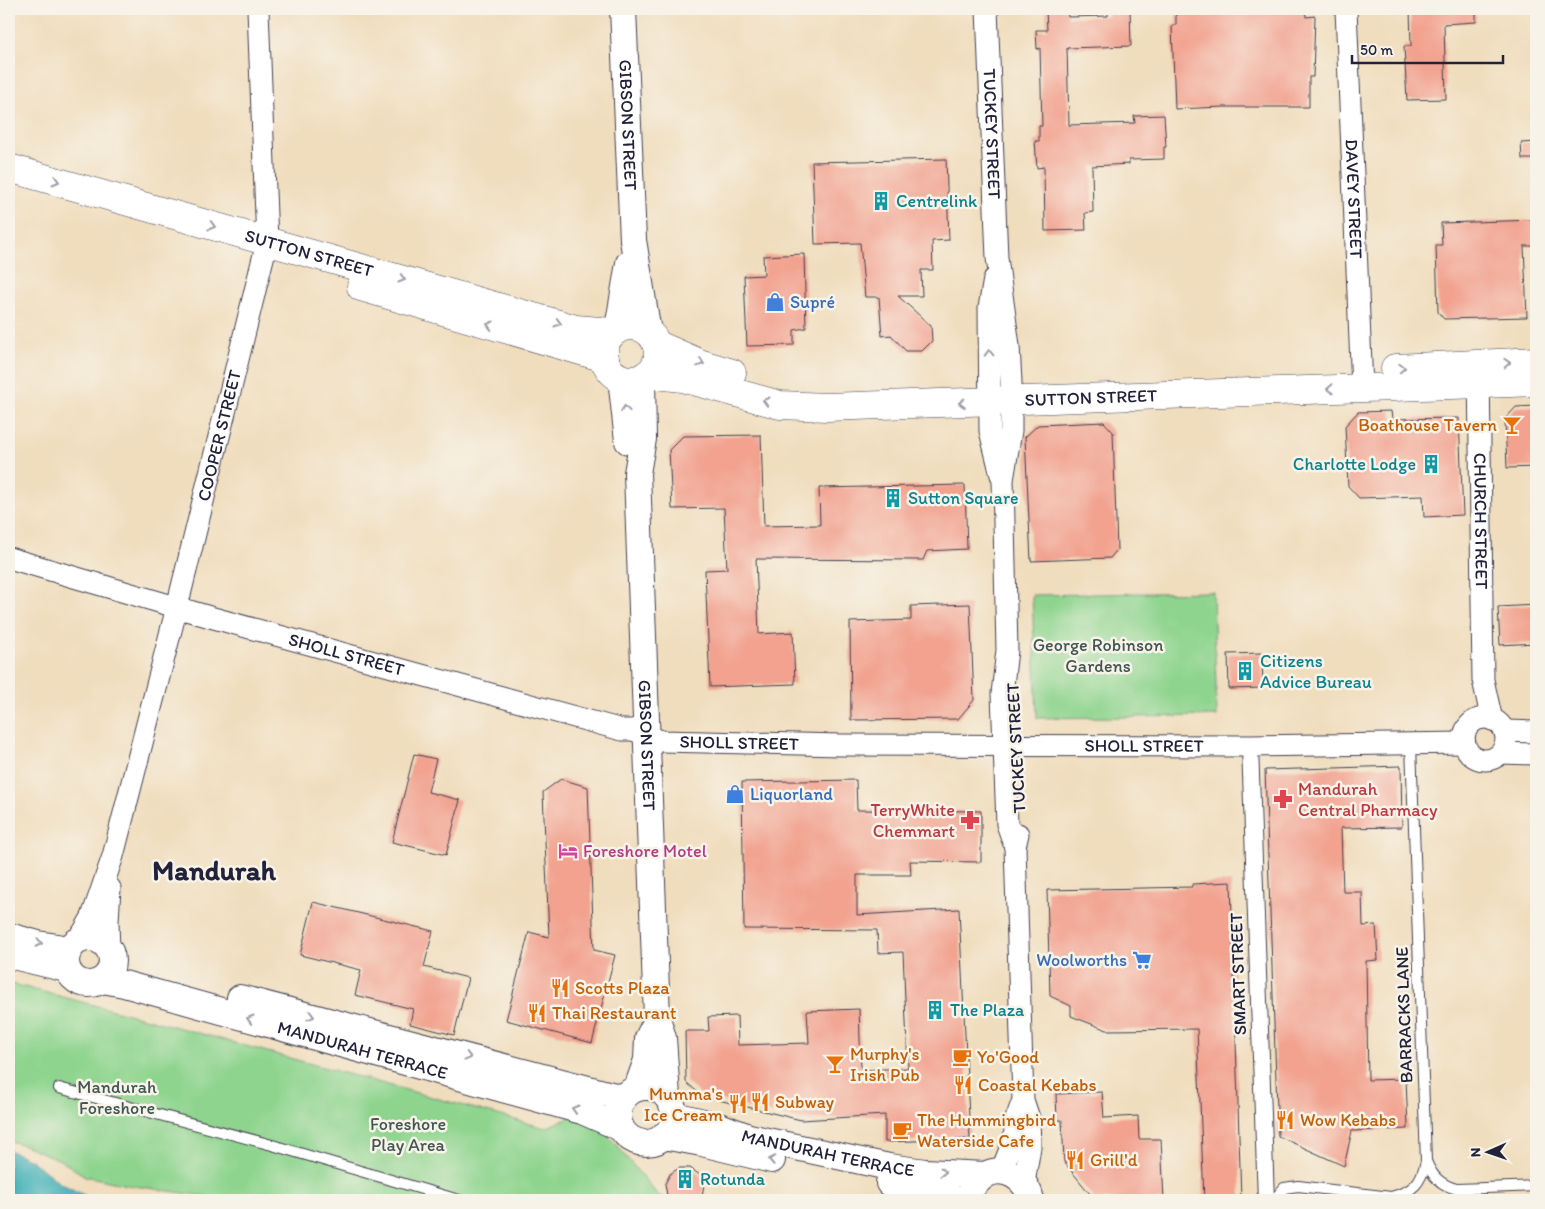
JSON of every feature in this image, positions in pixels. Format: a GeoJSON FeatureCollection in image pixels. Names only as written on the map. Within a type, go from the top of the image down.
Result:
{"type":"FeatureCollection","features":[{"type":"Feature","properties":{"kind":"main road","name":"SUTTON STREET"},"geometry":{"type":"LineString","coordinates":[[9,168],[264,250],[629,372],[684,378],[780,405],[827,407],[1000,392],[1479,374],[1536,361]]}},
{"type":"Feature","properties":{"kind":"main road","name":"SUTTON STREET"},"geometry":{"type":"LineString","coordinates":[[9,186],[576,328],[615,331]]}},
{"type":"Feature","properties":{"kind":"main road"},"geometry":{"type":"LineString","coordinates":[[634,326],[642,328],[652,338],[658,353],[656,361],[629,372],[604,348],[615,331],[634,326]]}},
{"type":"Feature","properties":{"kind":"main road","name":"SUTTON STREET"},"geometry":{"type":"LineString","coordinates":[[652,338],[702,364],[794,388],[1000,392]]}},
{"type":"Feature","properties":{"kind":"main road","name":"SUTTON STREET"},"geometry":{"type":"LineString","coordinates":[[1479,374],[1536,382]]}},
{"type":"Feature","properties":{"kind":"street","name":"COOPER STREET"},"geometry":{"type":"LineString","coordinates":[[72,953],[92,917],[113,856],[177,607],[264,250],[258,9]]}},
{"type":"Feature","properties":{"kind":"street","name":"GIBSON STREET"},"geometry":{"type":"LineString","coordinates":[[623,9],[633,240],[652,338]]}},
{"type":"Feature","properties":{"kind":"street","name":"TUCKEY STREET"},"geometry":{"type":"LineString","coordinates":[[987,9],[997,258],[989,308],[1000,392],[1011,431],[1003,480],[1007,650],[1002,694],[1011,745],[1008,824],[1015,847],[1023,1100],[1016,1118],[1010,1182]]}},
{"type":"Feature","properties":{"kind":"street","name":"DAVEY STREET"},"geometry":{"type":"LineString","coordinates":[[1346,9],[1362,379]]}},
{"type":"Feature","properties":{"kind":"street","name":"GIBSON STREET"},"geometry":{"type":"LineString","coordinates":[[615,331],[633,240]]}},
{"type":"Feature","properties":{"kind":"street","name":"GIBSON STREET"},"geometry":{"type":"LineString","coordinates":[[629,372],[627,439],[637,473],[657,1018],[663,1038],[668,1116]]}},
{"type":"Feature","properties":{"kind":"street","name":"CHURCH STREET"},"geometry":{"type":"LineString","coordinates":[[1479,374],[1484,680],[1498,726]]}},
{"type":"Feature","properties":{"kind":"street","name":"SHOLL STREET"},"geometry":{"type":"LineString","coordinates":[[9,558],[177,607],[622,730],[632,730],[661,741],[1250,746],[1411,744],[1468,734]]}},
{"type":"Feature","properties":{"kind":"street","name":"CHURCH STREET"},"geometry":{"type":"LineString","coordinates":[[1468,734],[1484,680]]}},
{"type":"Feature","properties":{"kind":"street"},"geometry":{"type":"LineString","coordinates":[[1498,726],[1506,743],[1501,753],[1490,760],[1484,760],[1471,755],[1468,734],[1483,719],[1498,726],[1536,732]]}},
{"type":"Feature","properties":{"kind":"street","name":"SMART STREET"},"geometry":{"type":"LineString","coordinates":[[1250,746],[1266,1200]]}},
{"type":"Feature","properties":{"kind":"street"},"geometry":{"type":"LineString","coordinates":[[1501,753],[1536,754]]}},
{"type":"Feature","properties":{"kind":"street","name":"COOPER STREET"},"geometry":{"type":"LineString","coordinates":[[108,964],[108,921],[113,856]]}},
{"type":"Feature","properties":{"kind":"street"},"geometry":{"type":"LineString","coordinates":[[9,936],[72,953]]}},
{"type":"Feature","properties":{"kind":"street"},"geometry":{"type":"LineString","coordinates":[[9,955],[72,953],[92,939],[104,945],[108,964],[96,983],[82,984],[76,980],[72,953]]}},
{"type":"Feature","properties":{"kind":"street","name":"MANDURAH TERRACE"},"geometry":{"type":"LineString","coordinates":[[108,964],[630,1093]]}},
{"type":"Feature","properties":{"kind":"street","name":"MANDURAH TERRACE"},"geometry":{"type":"LineString","coordinates":[[108,964],[134,986],[582,1111],[621,1128]]}},
{"type":"Feature","properties":{"kind":"street","name":"GIBSON STREET"},"geometry":{"type":"LineString","coordinates":[[630,1093],[647,1060],[648,1038],[657,1018]]}},
{"type":"Feature","properties":{"kind":"street"},"geometry":{"type":"LineString","coordinates":[[653,1088],[668,1116],[656,1141],[648,1143],[632,1140],[621,1128],[618,1112],[630,1093],[653,1088]]}},
{"type":"Feature","properties":{"kind":"street","name":"MANDURAH TERRACE"},"geometry":{"type":"LineString","coordinates":[[668,1116],[716,1125],[749,1137],[889,1167],[1010,1182]]}},
{"type":"Feature","properties":{"kind":"street","name":"MANDURAH TERRACE"},"geometry":{"type":"LineString","coordinates":[[668,1116],[702,1143],[752,1156],[928,1191],[956,1200]]}},
{"type":"Feature","properties":{"kind":"street"},"geometry":{"type":"LineString","coordinates":[[968,1200],[972,1188],[1010,1182]]}},
{"type":"Feature","properties":{"kind":"lane","name":"BARRACKS LANE"},"geometry":{"type":"LineString","coordinates":[[1411,744],[1426,1161]]}},
{"type":"Feature","properties":{"kind":"lane"},"geometry":{"type":"LineString","coordinates":[[59,1088],[272,1145],[459,1200]]}},
{"type":"Feature","properties":{"kind":"lane"},"geometry":{"type":"LineString","coordinates":[[1426,1161],[1431,1173],[1447,1187],[1457,1189],[1536,1186]]}},
{"type":"Feature","properties":{"kind":"lane"},"geometry":{"type":"LineString","coordinates":[[1274,1200],[1284,1188],[1298,1186],[1392,1197],[1404,1194],[1416,1185],[1423,1174],[1426,1161]]}},
{"type":"Feature","properties":{"kind":"green space","name":"George Robinson Gardens"},"geometry":{"type":"Polygon","coordinates":[[[1213,592],[1217,716],[1037,718],[1032,595],[1213,592]]]}},
{"type":"Feature","properties":{"kind":"green space","name":"Mandurah Foreshore"},"geometry":{"type":"Polygon","coordinates":[[[9,983],[545,1128],[575,1115],[604,1130],[656,1193],[666,1200],[231,1200],[127,1185],[85,1176],[60,1160],[9,1141],[9,983]]]}},
{"type":"Feature","properties":{"kind":"water"},"geometry":{"type":"Polygon","coordinates":[[[9,1150],[31,1160],[60,1183],[88,1197],[106,1200],[9,1200],[9,1150]]]}},
{"type":"Feature","properties":{"kind":"building"},"geometry":{"type":"Polygon","coordinates":[[[1046,9],[1067,9],[1068,17],[1108,16],[1108,9],[1130,9],[1131,46],[1067,48],[1069,125],[1135,123],[1134,116],[1164,115],[1166,147],[1164,147],[1164,159],[1129,160],[1129,164],[1092,166],[1093,212],[1085,213],[1086,230],[1045,231],[1044,167],[1037,168],[1035,141],[1039,141],[1039,126],[1042,126],[1040,48],[1037,49],[1036,30],[1047,30],[1046,9]]]}},
{"type":"Feature","properties":{"kind":"building"},"geometry":{"type":"Polygon","coordinates":[[[1176,9],[1305,9],[1306,17],[1315,16],[1313,77],[1309,77],[1309,107],[1175,109],[1172,25],[1176,25],[1176,9]]]}},
{"type":"Feature","properties":{"kind":"building"},"geometry":{"type":"Polygon","coordinates":[[[1410,9],[1476,9],[1476,22],[1444,24],[1446,99],[1407,100],[1404,46],[1411,46],[1410,9]]]}},
{"type":"Feature","properties":{"kind":"building"},"geometry":{"type":"Polygon","coordinates":[[[1536,142],[1536,159],[1522,159],[1521,143],[1536,142]]]}},
{"type":"Feature","properties":{"kind":"building","name":"Centrelink"},"geometry":{"type":"Polygon","coordinates":[[[946,159],[949,240],[932,241],[933,270],[921,270],[922,296],[898,296],[931,326],[932,341],[922,351],[906,351],[891,335],[882,336],[879,297],[865,297],[860,243],[815,244],[812,162],[946,159]]]}},
{"type":"Feature","properties":{"kind":"building"},"geometry":{"type":"Polygon","coordinates":[[[1536,220],[1536,246],[1524,246],[1527,317],[1444,319],[1438,312],[1436,245],[1442,245],[1441,223],[1536,220]]]}},
{"type":"Feature","properties":{"kind":"building","name":"Supré"},"geometry":{"type":"Polygon","coordinates":[[[804,254],[806,328],[794,330],[794,345],[747,346],[744,276],[764,275],[763,256],[804,254]]]}},
{"type":"Feature","properties":{"kind":"building"},"geometry":{"type":"Polygon","coordinates":[[[1536,406],[1536,467],[1507,468],[1505,419],[1516,407],[1536,406]]]}},
{"type":"Feature","properties":{"kind":"building"},"geometry":{"type":"Polygon","coordinates":[[[1391,411],[1392,419],[1459,418],[1463,515],[1424,517],[1423,496],[1359,498],[1348,486],[1345,426],[1358,412],[1391,411]]]}},
{"type":"Feature","properties":{"kind":"building"},"geometry":{"type":"Polygon","coordinates":[[[1104,422],[1113,432],[1117,550],[1110,558],[1031,561],[1025,437],[1038,425],[1104,422]]]}},
{"type":"Feature","properties":{"kind":"building","name":"Sutton Square"},"geometry":{"type":"Polygon","coordinates":[[[761,435],[764,526],[820,525],[819,488],[965,485],[967,549],[927,551],[923,560],[756,559],[759,634],[793,632],[795,684],[710,687],[705,570],[727,569],[724,508],[672,509],[669,450],[683,436],[761,435]]]}},
{"type":"Feature","properties":{"kind":"building"},"geometry":{"type":"Polygon","coordinates":[[[970,604],[974,700],[958,719],[851,720],[850,622],[911,620],[911,606],[970,604]]]}},
{"type":"Feature","properties":{"kind":"building"},"geometry":{"type":"Polygon","coordinates":[[[1536,605],[1536,643],[1500,645],[1498,607],[1536,605]]]}},
{"type":"Feature","properties":{"kind":"building","name":"Citizens Advice Bureau"},"geometry":{"type":"Polygon","coordinates":[[[1262,653],[1263,688],[1229,689],[1228,654],[1262,653]]]}},
{"type":"Feature","properties":{"kind":"building"},"geometry":{"type":"Polygon","coordinates":[[[414,754],[436,759],[428,792],[460,800],[446,855],[392,842],[414,754]]]}},
{"type":"Feature","properties":{"kind":"building"},"geometry":{"type":"Polygon","coordinates":[[[1401,766],[1402,827],[1341,828],[1343,892],[1362,892],[1363,926],[1376,925],[1378,960],[1366,961],[1368,1080],[1406,1079],[1408,1129],[1352,1131],[1344,1166],[1278,1136],[1265,770],[1401,766]]]}},
{"type":"Feature","properties":{"kind":"building"},"geometry":{"type":"Polygon","coordinates":[[[561,779],[588,787],[594,950],[615,955],[592,1043],[506,1020],[529,932],[549,937],[543,792],[561,779]]]}},
{"type":"Feature","properties":{"kind":"building"},"geometry":{"type":"Polygon","coordinates":[[[856,780],[857,810],[981,811],[981,862],[910,861],[911,875],[857,875],[857,915],[959,909],[970,1139],[885,1142],[885,1115],[801,1120],[702,1096],[686,1082],[685,1031],[709,1031],[708,1017],[737,1016],[738,1045],[809,1043],[807,1011],[859,1009],[861,1070],[908,1068],[903,952],[878,953],[877,930],[744,929],[742,782],[856,780]]]}},
{"type":"Feature","properties":{"kind":"building"},"geometry":{"type":"Polygon","coordinates":[[[1231,882],[1241,1200],[1204,1200],[1197,1029],[1107,1030],[1071,1016],[1071,1006],[1050,996],[1047,890],[1192,887],[1192,884],[1231,882]]]}},
{"type":"Feature","properties":{"kind":"building"},"geometry":{"type":"Polygon","coordinates":[[[313,902],[433,931],[424,967],[468,978],[454,1035],[410,1024],[413,1009],[355,995],[361,970],[300,955],[313,902]]]}},
{"type":"Feature","properties":{"kind":"building"},"geometry":{"type":"Polygon","coordinates":[[[1102,1092],[1104,1118],[1138,1116],[1139,1139],[1161,1139],[1164,1200],[1095,1200],[1064,1162],[1062,1120],[1057,1120],[1056,1094],[1102,1092]]]}},
{"type":"Feature","properties":{"kind":"building","name":"Rotunda"},"geometry":{"type":"Polygon","coordinates":[[[679,1168],[690,1168],[700,1175],[704,1185],[702,1196],[698,1200],[671,1200],[667,1195],[665,1184],[670,1174],[679,1168]]]}},
{"type":"Feature","properties":{"kind":"place","name":"Centrelink"},"geometry":{"type":"Point","coordinates":[881,201]}},
{"type":"Feature","properties":{"kind":"place","name":"Supré"},"geometry":{"type":"Point","coordinates":[775,302]}},
{"type":"Feature","properties":{"kind":"place","name":"Boathouse Tavern"},"geometry":{"type":"Point","coordinates":[1512,425]}},
{"type":"Feature","properties":{"kind":"place","name":"Charlotte Lodge"},"geometry":{"type":"Point","coordinates":[1431,464]}},
{"type":"Feature","properties":{"kind":"place","name":"Sutton Square"},"geometry":{"type":"Point","coordinates":[893,498]}},
{"type":"Feature","properties":{"kind":"place","name":"Citizens Advice Bureau"},"geometry":{"type":"Point","coordinates":[1245,671]}},
{"type":"Feature","properties":{"kind":"place","name":"Liquorland"},"geometry":{"type":"Point","coordinates":[735,794]}},
{"type":"Feature","properties":{"kind":"place","name":"Mandurah Central Pharmacy"},"geometry":{"type":"Point","coordinates":[1283,799]}},
{"type":"Feature","properties":{"kind":"place","name":"TerryWhite Chemmart"},"geometry":{"type":"Point","coordinates":[970,820]}},
{"type":"Feature","properties":{"kind":"place","name":"Foreshore Motel"},"geometry":{"type":"Point","coordinates":[568,851]}},
{"type":"Feature","properties":{"kind":"place","name":"Woolworths"},"geometry":{"type":"Point","coordinates":[1142,960]}},
{"type":"Feature","properties":{"kind":"place","name":"Scotts Plaza"},"geometry":{"type":"Point","coordinates":[560,988]}},
{"type":"Feature","properties":{"kind":"place","name":"The Plaza"},"geometry":{"type":"Point","coordinates":[935,1010]}},
{"type":"Feature","properties":{"kind":"place","name":"Thai Restaurant"},"geometry":{"type":"Point","coordinates":[537,1013]}},
{"type":"Feature","properties":{"kind":"place","name":"Yo'Good"},"geometry":{"type":"Point","coordinates":[962,1057]}},
{"type":"Feature","properties":{"kind":"place","name":"Murphy's Irish Pub"},"geometry":{"type":"Point","coordinates":[835,1064]}},
{"type":"Feature","properties":{"kind":"place","name":"Coastal Kebabs"},"geometry":{"type":"Point","coordinates":[963,1085]}},
{"type":"Feature","properties":{"kind":"place","name":"Subway"},"geometry":{"type":"Point","coordinates":[760,1102]}},
{"type":"Feature","properties":{"kind":"place","name":"Mumma's Ice Cream"},"geometry":{"type":"Point","coordinates":[738,1104]}},
{"type":"Feature","properties":{"kind":"place","name":"Wow Kebabs"},"geometry":{"type":"Point","coordinates":[1285,1120]}},
{"type":"Feature","properties":{"kind":"place","name":"The Hummingbird Waterside Cafe"},"geometry":{"type":"Point","coordinates":[902,1130]}},
{"type":"Feature","properties":{"kind":"place","name":"Grill'd"},"geometry":{"type":"Point","coordinates":[1075,1160]}},
{"type":"Feature","properties":{"kind":"place","name":"Rotunda"},"geometry":{"type":"Point","coordinates":[685,1179]}},
{"type":"Feature","properties":{"kind":"district","name":"Mandurah"},"geometry":{"type":"Point","coordinates":[214,870]}},
{"type":"Feature","properties":{"kind":"park label","name":"Foreshore Play Area"},"geometry":{"type":"Point","coordinates":[408,1134]}}]}
